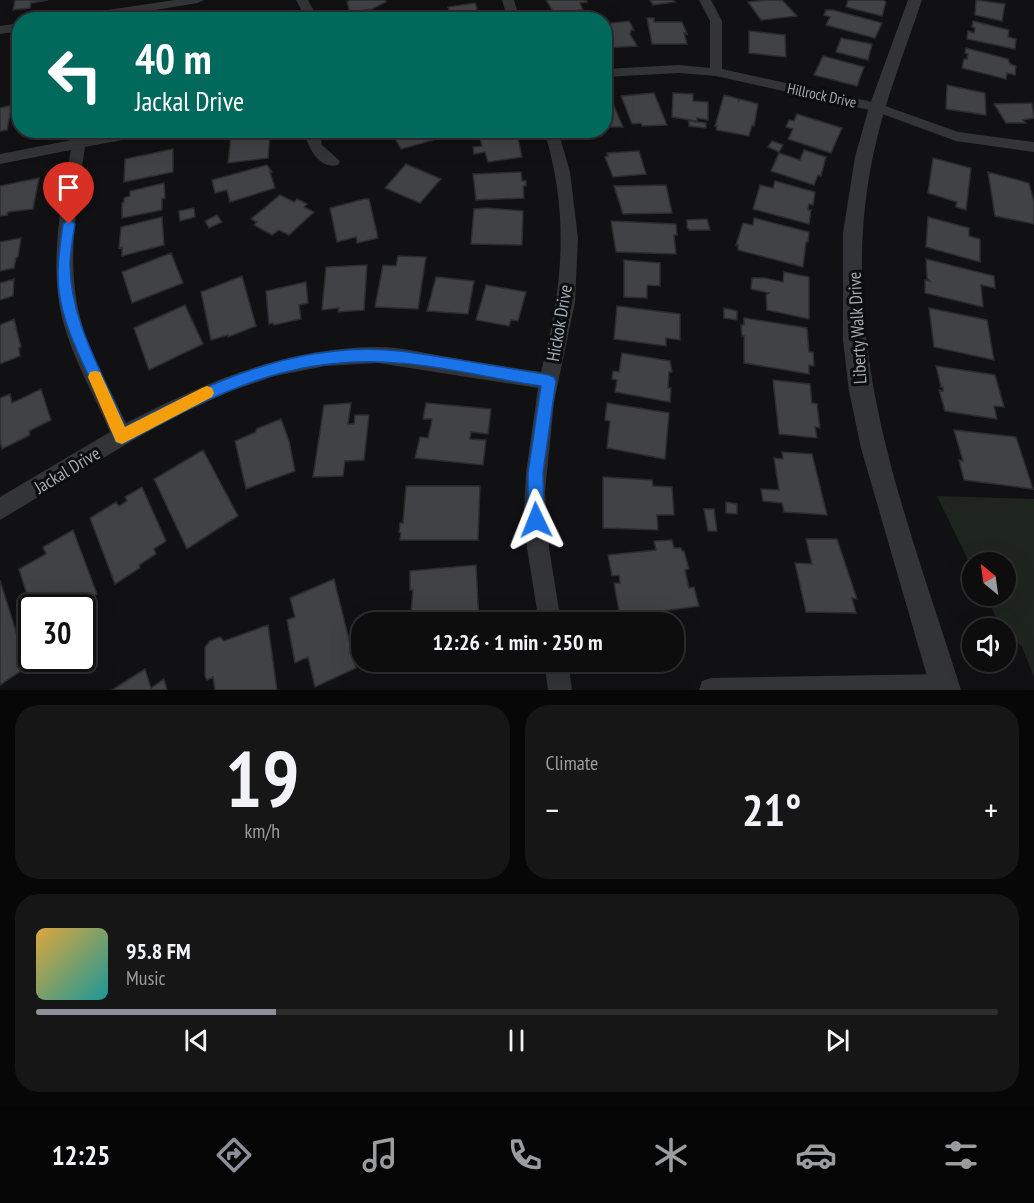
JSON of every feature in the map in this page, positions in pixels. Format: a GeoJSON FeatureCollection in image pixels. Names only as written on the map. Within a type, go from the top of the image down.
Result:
{"type":"FeatureCollection","features":[{"type":"Feature","properties":{"kind":"street"},"geometry":{"type":"LineString","coordinates":[[128,12],[198,0]]}},
{"type":"Feature","properties":{"kind":"street"},"geometry":{"type":"LineString","coordinates":[[705,0],[716,21],[716,72]]}},
{"type":"Feature","properties":{"kind":"street","name":"Liberty Walk Drive"},"geometry":{"type":"LineString","coordinates":[[915,0],[877,107],[864,157],[853,233],[854,340],[873,448],[945,688]]}},
{"type":"Feature","properties":{"kind":"street","name":"Hillrock Drive"},"geometry":{"type":"LineString","coordinates":[[612,73],[679,69],[716,72],[877,107],[956,136],[1034,147]]}},
{"type":"Feature","properties":{"kind":"street"},"geometry":{"type":"LineString","coordinates":[[0,159],[76,138]]}},
{"type":"Feature","properties":{"kind":"street"},"geometry":{"type":"LineString","coordinates":[[80,138],[64,263],[66,291],[71,319],[87,362],[122,437]]}},
{"type":"Feature","properties":{"kind":"street"},"geometry":{"type":"LineString","coordinates":[[313,138],[315,147],[322,155],[333,161]]}},
{"type":"Feature","properties":{"kind":"street","name":"Hickok Drive"},"geometry":{"type":"LineString","coordinates":[[548,612],[537,544],[534,496],[549,381],[566,301],[569,257],[564,179],[553,138]]}},
{"type":"Feature","properties":{"kind":"street","name":"Jackal Drive"},"geometry":{"type":"LineString","coordinates":[[0,509],[189,400],[275,367],[337,356],[397,357],[549,381]]}},
{"type":"Feature","properties":{"kind":"street"},"geometry":{"type":"LineString","coordinates":[[557,672],[560,690]]}},
{"type":"Feature","properties":{"kind":"street"},"geometry":{"type":"LineString","coordinates":[[711,690],[945,688]]}},
{"type":"Feature","properties":{"kind":"shaded area"},"geometry":{"type":"Polygon","coordinates":[[[937,496],[1034,499],[1034,677],[1022,647],[1016,640],[1016,618],[997,618],[990,606],[1016,606],[1016,552],[964,552],[937,496]]]}},
{"type":"Feature","properties":{"kind":"building"},"geometry":{"type":"Polygon","coordinates":[[[15,0],[48,0],[31,3],[30,8],[13,10],[15,0]]]}},
{"type":"Feature","properties":{"kind":"building"},"geometry":{"type":"Polygon","coordinates":[[[350,0],[385,0],[386,2],[372,9],[350,12],[347,2],[350,0]]]}},
{"type":"Feature","properties":{"kind":"building"},"geometry":{"type":"Polygon","coordinates":[[[546,0],[586,0],[587,2],[580,3],[583,10],[553,12],[546,0]]]}},
{"type":"Feature","properties":{"kind":"building"},"geometry":{"type":"Polygon","coordinates":[[[650,0],[673,0],[675,2],[653,5],[650,0]]]}},
{"type":"Feature","properties":{"kind":"building"},"geometry":{"type":"Polygon","coordinates":[[[782,0],[797,16],[761,20],[748,2],[782,0]]]}},
{"type":"Feature","properties":{"kind":"building"},"geometry":{"type":"Polygon","coordinates":[[[848,0],[883,0],[886,2],[882,16],[846,7],[848,0]]]}},
{"type":"Feature","properties":{"kind":"building"},"geometry":{"type":"Polygon","coordinates":[[[976,0],[1005,4],[1002,21],[975,15],[976,0]]]}},
{"type":"Feature","properties":{"kind":"building"},"geometry":{"type":"Polygon","coordinates":[[[475,3],[478,12],[450,12],[448,7],[475,3]]]}},
{"type":"Feature","properties":{"kind":"building"},"geometry":{"type":"Polygon","coordinates":[[[826,10],[882,23],[875,38],[826,25],[830,17],[824,15],[826,10]]]}},
{"type":"Feature","properties":{"kind":"building"},"geometry":{"type":"Polygon","coordinates":[[[647,18],[654,18],[654,22],[682,22],[687,34],[684,33],[687,44],[652,44],[647,18]]]}},
{"type":"Feature","properties":{"kind":"building"},"geometry":{"type":"Polygon","coordinates":[[[629,21],[634,30],[631,30],[630,34],[637,46],[612,48],[612,23],[629,21]]]}},
{"type":"Feature","properties":{"kind":"building"},"geometry":{"type":"Polygon","coordinates":[[[973,21],[1009,30],[1008,37],[1016,39],[1015,49],[967,39],[968,31],[974,33],[973,21]]]}},
{"type":"Feature","properties":{"kind":"building"},"geometry":{"type":"Polygon","coordinates":[[[749,31],[785,35],[786,57],[749,53],[749,31]]]}},
{"type":"Feature","properties":{"kind":"building"},"geometry":{"type":"Polygon","coordinates":[[[841,38],[872,44],[868,60],[836,52],[841,38]]]}},
{"type":"Feature","properties":{"kind":"building"},"geometry":{"type":"Polygon","coordinates":[[[966,48],[1008,59],[1010,64],[1016,66],[1015,75],[1007,73],[1006,79],[962,68],[968,54],[965,53],[966,48]]]}},
{"type":"Feature","properties":{"kind":"building"},"geometry":{"type":"Polygon","coordinates":[[[823,56],[864,67],[857,86],[814,75],[823,56]]]}},
{"type":"Feature","properties":{"kind":"building"},"geometry":{"type":"Polygon","coordinates":[[[947,85],[985,93],[986,115],[946,109],[947,85]]]}},
{"type":"Feature","properties":{"kind":"building"},"geometry":{"type":"Polygon","coordinates":[[[654,93],[667,125],[632,124],[621,96],[654,93]]]}},
{"type":"Feature","properties":{"kind":"building"},"geometry":{"type":"Polygon","coordinates":[[[673,93],[693,94],[693,101],[708,102],[708,120],[697,118],[697,121],[672,117],[673,93]]]}},
{"type":"Feature","properties":{"kind":"building"},"geometry":{"type":"Polygon","coordinates":[[[724,95],[739,99],[738,102],[740,99],[758,104],[754,126],[752,125],[749,136],[716,130],[717,126],[715,126],[724,95]]]}},
{"type":"Feature","properties":{"kind":"building"},"geometry":{"type":"Polygon","coordinates":[[[612,101],[623,127],[612,127],[612,101]]]}},
{"type":"Feature","properties":{"kind":"building"},"geometry":{"type":"Polygon","coordinates":[[[1032,103],[1034,118],[1023,120],[1026,123],[1006,123],[994,104],[1032,103]]]}},
{"type":"Feature","properties":{"kind":"building"},"geometry":{"type":"Polygon","coordinates":[[[12,105],[7,130],[0,131],[0,108],[12,105]]]}},
{"type":"Feature","properties":{"kind":"building"},"geometry":{"type":"Polygon","coordinates":[[[797,114],[842,128],[831,153],[788,139],[793,129],[786,127],[789,120],[794,121],[797,114]]]}},
{"type":"Feature","properties":{"kind":"building"},"geometry":{"type":"Polygon","coordinates":[[[689,121],[706,123],[706,128],[689,126],[689,121]]]}},
{"type":"Feature","properties":{"kind":"building"},"geometry":{"type":"Polygon","coordinates":[[[231,138],[270,138],[268,158],[228,163],[231,138]]]}},
{"type":"Feature","properties":{"kind":"building"},"geometry":{"type":"Polygon","coordinates":[[[432,138],[433,140],[401,149],[396,140],[432,138]]]}},
{"type":"Feature","properties":{"kind":"building"},"geometry":{"type":"Polygon","coordinates":[[[480,138],[518,138],[522,157],[488,162],[485,152],[474,154],[473,147],[482,146],[480,138]]]}},
{"type":"Feature","properties":{"kind":"building"},"geometry":{"type":"Polygon","coordinates":[[[772,141],[783,145],[779,152],[768,147],[772,141]]]}},
{"type":"Feature","properties":{"kind":"building"},"geometry":{"type":"Polygon","coordinates":[[[173,149],[173,172],[124,182],[125,159],[173,149]]]}},
{"type":"Feature","properties":{"kind":"building"},"geometry":{"type":"Polygon","coordinates":[[[804,150],[826,157],[821,176],[818,175],[814,185],[771,171],[779,153],[800,160],[804,150]]]}},
{"type":"Feature","properties":{"kind":"building"},"geometry":{"type":"Polygon","coordinates":[[[639,151],[646,174],[613,177],[605,157],[608,156],[607,153],[639,151]]]}},
{"type":"Feature","properties":{"kind":"building"},"geometry":{"type":"Polygon","coordinates":[[[933,158],[971,168],[966,210],[956,207],[957,202],[928,193],[933,158]]]}},
{"type":"Feature","properties":{"kind":"building"},"geometry":{"type":"Polygon","coordinates":[[[406,164],[441,179],[420,203],[385,188],[406,164]]]}},
{"type":"Feature","properties":{"kind":"building"},"geometry":{"type":"Polygon","coordinates":[[[267,165],[272,172],[270,172],[275,188],[230,202],[227,190],[215,193],[212,180],[267,165]]]}},
{"type":"Feature","properties":{"kind":"building"},"geometry":{"type":"Polygon","coordinates":[[[521,172],[522,181],[526,181],[526,186],[523,186],[524,198],[476,200],[473,174],[521,172]]]}},
{"type":"Feature","properties":{"kind":"building"},"geometry":{"type":"Polygon","coordinates":[[[988,172],[1029,183],[1034,202],[1034,224],[995,216],[988,172]]]}},
{"type":"Feature","properties":{"kind":"building"},"geometry":{"type":"Polygon","coordinates":[[[39,178],[33,209],[8,212],[7,215],[0,216],[0,186],[39,178]]]}},
{"type":"Feature","properties":{"kind":"building"},"geometry":{"type":"Polygon","coordinates":[[[775,181],[815,192],[813,205],[809,204],[808,210],[811,210],[809,224],[753,209],[760,185],[773,188],[775,181]]]}},
{"type":"Feature","properties":{"kind":"building"},"geometry":{"type":"Polygon","coordinates":[[[164,183],[165,198],[162,199],[162,210],[122,218],[122,203],[124,198],[130,196],[130,191],[164,183]]]}},
{"type":"Feature","properties":{"kind":"building"},"geometry":{"type":"Polygon","coordinates":[[[666,185],[672,213],[623,214],[614,186],[666,185]]]}},
{"type":"Feature","properties":{"kind":"building"},"geometry":{"type":"Polygon","coordinates":[[[280,195],[294,202],[297,199],[307,204],[304,207],[314,212],[289,235],[279,230],[272,235],[254,225],[257,222],[251,219],[280,195]]]}},
{"type":"Feature","properties":{"kind":"building"},"geometry":{"type":"Polygon","coordinates":[[[369,199],[378,238],[357,243],[356,237],[337,242],[330,208],[369,199]]]}},
{"type":"Feature","properties":{"kind":"building"},"geometry":{"type":"Polygon","coordinates":[[[194,208],[195,217],[180,221],[179,211],[194,208]]]}},
{"type":"Feature","properties":{"kind":"building"},"geometry":{"type":"Polygon","coordinates":[[[474,209],[523,211],[522,245],[471,244],[474,209]]]}},
{"type":"Feature","properties":{"kind":"building"},"geometry":{"type":"Polygon","coordinates":[[[217,215],[222,222],[209,228],[205,221],[217,215]]]}},
{"type":"Feature","properties":{"kind":"building"},"geometry":{"type":"Polygon","coordinates":[[[162,217],[164,245],[122,256],[122,247],[119,248],[121,227],[162,217]]]}},
{"type":"Feature","properties":{"kind":"building"},"geometry":{"type":"Polygon","coordinates":[[[928,217],[969,228],[969,236],[980,239],[980,262],[926,247],[928,217]]]}},
{"type":"Feature","properties":{"kind":"building"},"geometry":{"type":"Polygon","coordinates":[[[754,218],[809,232],[803,267],[738,250],[738,245],[736,245],[743,223],[753,225],[754,218]]]}},
{"type":"Feature","properties":{"kind":"building"},"geometry":{"type":"Polygon","coordinates":[[[707,219],[710,230],[689,230],[687,227],[687,220],[707,219]]]}},
{"type":"Feature","properties":{"kind":"building"},"geometry":{"type":"Polygon","coordinates":[[[611,221],[676,224],[677,235],[674,235],[676,254],[616,252],[611,221]]]}},
{"type":"Feature","properties":{"kind":"building"},"geometry":{"type":"Polygon","coordinates":[[[21,238],[14,268],[0,271],[0,242],[21,238]]]}},
{"type":"Feature","properties":{"kind":"building"},"geometry":{"type":"Polygon","coordinates":[[[171,253],[183,283],[132,303],[122,272],[171,253]]]}},
{"type":"Feature","properties":{"kind":"building"},"geometry":{"type":"Polygon","coordinates":[[[398,256],[426,257],[418,309],[375,307],[383,265],[396,266],[398,256]]]}},
{"type":"Feature","properties":{"kind":"building"},"geometry":{"type":"Polygon","coordinates":[[[926,259],[994,276],[995,288],[981,285],[983,307],[925,293],[925,280],[930,281],[927,278],[926,259]]]}},
{"type":"Feature","properties":{"kind":"building"},"geometry":{"type":"Polygon","coordinates":[[[624,260],[660,263],[660,286],[647,285],[647,298],[624,297],[624,260]]]}},
{"type":"Feature","properties":{"kind":"building"},"geometry":{"type":"Polygon","coordinates":[[[367,265],[364,310],[338,312],[339,308],[322,310],[326,267],[367,265]]]}},
{"type":"Feature","properties":{"kind":"building"},"geometry":{"type":"Polygon","coordinates":[[[784,272],[809,277],[809,319],[767,310],[766,295],[769,293],[751,289],[752,278],[783,282],[784,272]]]}},
{"type":"Feature","properties":{"kind":"building"},"geometry":{"type":"Polygon","coordinates":[[[242,276],[256,326],[228,337],[228,335],[211,340],[201,292],[242,276]]]}},
{"type":"Feature","properties":{"kind":"building"},"geometry":{"type":"Polygon","coordinates":[[[436,277],[474,281],[468,314],[427,311],[436,277]]]}},
{"type":"Feature","properties":{"kind":"building"},"geometry":{"type":"Polygon","coordinates":[[[14,279],[13,296],[0,300],[0,283],[14,279]]]}},
{"type":"Feature","properties":{"kind":"building"},"geometry":{"type":"Polygon","coordinates":[[[306,282],[308,303],[299,305],[301,319],[269,324],[266,291],[306,282]]]}},
{"type":"Feature","properties":{"kind":"building"},"geometry":{"type":"Polygon","coordinates":[[[486,285],[526,292],[518,321],[511,320],[509,326],[476,320],[486,285]]]}},
{"type":"Feature","properties":{"kind":"building"},"geometry":{"type":"Polygon","coordinates":[[[185,305],[203,344],[149,370],[134,328],[185,305]]]}},
{"type":"Feature","properties":{"kind":"building"},"geometry":{"type":"Polygon","coordinates":[[[617,306],[680,314],[680,340],[666,338],[666,346],[614,339],[617,306]]]}},
{"type":"Feature","properties":{"kind":"building"},"geometry":{"type":"Polygon","coordinates":[[[724,308],[737,311],[737,320],[724,318],[724,308]]]}},
{"type":"Feature","properties":{"kind":"building"},"geometry":{"type":"Polygon","coordinates":[[[929,308],[987,320],[994,360],[934,347],[929,308]]]}},
{"type":"Feature","properties":{"kind":"building"},"geometry":{"type":"Polygon","coordinates":[[[744,318],[807,328],[809,352],[813,352],[814,366],[809,365],[809,374],[744,363],[744,336],[742,336],[741,325],[744,325],[744,318]]]}},
{"type":"Feature","properties":{"kind":"building"},"geometry":{"type":"Polygon","coordinates":[[[14,319],[21,347],[19,348],[20,356],[0,364],[0,325],[14,319]]]}},
{"type":"Feature","properties":{"kind":"building"},"geometry":{"type":"Polygon","coordinates":[[[622,353],[670,361],[672,372],[669,372],[668,388],[671,388],[670,402],[615,392],[617,380],[612,379],[613,371],[619,372],[622,353]]]}},
{"type":"Feature","properties":{"kind":"building"},"geometry":{"type":"Polygon","coordinates":[[[936,366],[995,375],[1004,407],[994,406],[997,419],[945,411],[939,390],[943,391],[943,387],[941,387],[936,366]]]}},
{"type":"Feature","properties":{"kind":"building"},"geometry":{"type":"Polygon","coordinates":[[[773,380],[810,384],[812,403],[817,404],[820,428],[815,427],[817,438],[779,434],[773,380]]]}},
{"type":"Feature","properties":{"kind":"building"},"geometry":{"type":"Polygon","coordinates":[[[41,389],[51,420],[29,431],[30,435],[2,449],[0,398],[10,394],[12,403],[41,389]]]}},
{"type":"Feature","properties":{"kind":"building"},"geometry":{"type":"Polygon","coordinates":[[[351,403],[348,424],[354,424],[355,415],[369,415],[364,460],[345,461],[343,476],[313,477],[324,405],[351,403]]]}},
{"type":"Feature","properties":{"kind":"building"},"geometry":{"type":"Polygon","coordinates":[[[426,403],[491,409],[488,434],[471,432],[470,439],[486,440],[483,465],[415,458],[420,437],[428,438],[431,425],[432,419],[423,419],[426,403]]]}},
{"type":"Feature","properties":{"kind":"building"},"geometry":{"type":"Polygon","coordinates":[[[607,403],[669,413],[665,459],[607,448],[610,421],[605,420],[607,403]]]}},
{"type":"Feature","properties":{"kind":"building"},"geometry":{"type":"Polygon","coordinates":[[[281,419],[289,441],[295,471],[246,489],[235,441],[281,419]]]}},
{"type":"Feature","properties":{"kind":"building"},"geometry":{"type":"Polygon","coordinates":[[[954,430],[1016,437],[1033,489],[964,480],[959,460],[963,461],[954,430]]]}},
{"type":"Feature","properties":{"kind":"building"},"geometry":{"type":"Polygon","coordinates":[[[203,450],[238,516],[187,549],[154,479],[203,450]]]}},
{"type":"Feature","properties":{"kind":"building"},"geometry":{"type":"Polygon","coordinates":[[[782,452],[812,454],[827,515],[784,512],[782,503],[763,501],[761,489],[779,490],[774,458],[783,459],[782,452]]]}},
{"type":"Feature","properties":{"kind":"building"},"geometry":{"type":"Polygon","coordinates":[[[603,477],[652,480],[653,486],[672,487],[674,515],[657,515],[658,530],[603,528],[603,477]]]}},
{"type":"Feature","properties":{"kind":"building"},"geometry":{"type":"Polygon","coordinates":[[[406,486],[480,486],[478,540],[400,540],[400,523],[403,523],[406,486]]]}},
{"type":"Feature","properties":{"kind":"building"},"geometry":{"type":"Polygon","coordinates":[[[142,487],[166,541],[154,549],[156,554],[139,565],[140,568],[115,584],[90,518],[116,502],[119,506],[127,501],[125,497],[142,487]]]}},
{"type":"Feature","properties":{"kind":"building"},"geometry":{"type":"Polygon","coordinates":[[[726,502],[737,504],[737,514],[726,513],[726,502]]]}},
{"type":"Feature","properties":{"kind":"building"},"geometry":{"type":"Polygon","coordinates":[[[704,509],[714,509],[717,531],[708,531],[704,509]]]}},
{"type":"Feature","properties":{"kind":"building"},"geometry":{"type":"Polygon","coordinates":[[[73,530],[97,594],[27,594],[19,569],[46,554],[43,547],[73,530]]]}},
{"type":"Feature","properties":{"kind":"building"},"geometry":{"type":"Polygon","coordinates":[[[806,539],[837,539],[857,599],[852,598],[856,613],[806,612],[795,563],[812,564],[806,539]]]}},
{"type":"Feature","properties":{"kind":"building"},"geometry":{"type":"Polygon","coordinates":[[[672,540],[674,548],[681,548],[684,551],[689,569],[685,570],[689,588],[694,587],[699,606],[656,612],[619,612],[614,583],[620,583],[619,575],[612,576],[608,555],[656,550],[654,541],[672,540]]]}},
{"type":"Feature","properties":{"kind":"building"},"geometry":{"type":"Polygon","coordinates":[[[476,565],[478,612],[411,612],[413,590],[410,590],[410,571],[476,565]]]}},
{"type":"Feature","properties":{"kind":"building"},"geometry":{"type":"Polygon","coordinates":[[[334,579],[351,648],[351,670],[315,687],[308,657],[295,663],[287,620],[295,617],[290,598],[334,579]]]}},
{"type":"Feature","properties":{"kind":"building"},"geometry":{"type":"Polygon","coordinates":[[[0,580],[18,638],[20,672],[0,685],[0,580]]]}},
{"type":"Feature","properties":{"kind":"building"},"geometry":{"type":"Polygon","coordinates":[[[268,625],[277,690],[215,690],[213,677],[207,680],[205,676],[205,647],[210,641],[220,637],[224,641],[268,625]]]}},
{"type":"Feature","properties":{"kind":"building"},"geometry":{"type":"Polygon","coordinates":[[[145,669],[151,688],[164,679],[167,690],[112,690],[145,669]]]}},
{"type":"Feature","properties":{"kind":"slow traffic"},"geometry":{"type":"LineString","coordinates":[[95,377],[122,437],[144,423],[207,393]]}},
{"type":"Feature","properties":{"kind":"route"},"geometry":{"type":"LineString","coordinates":[[69,224],[64,263],[71,319],[87,362],[122,437],[189,400],[232,382],[275,367],[337,356],[397,357],[549,381],[536,473],[534,496],[536,520]]}}]}
